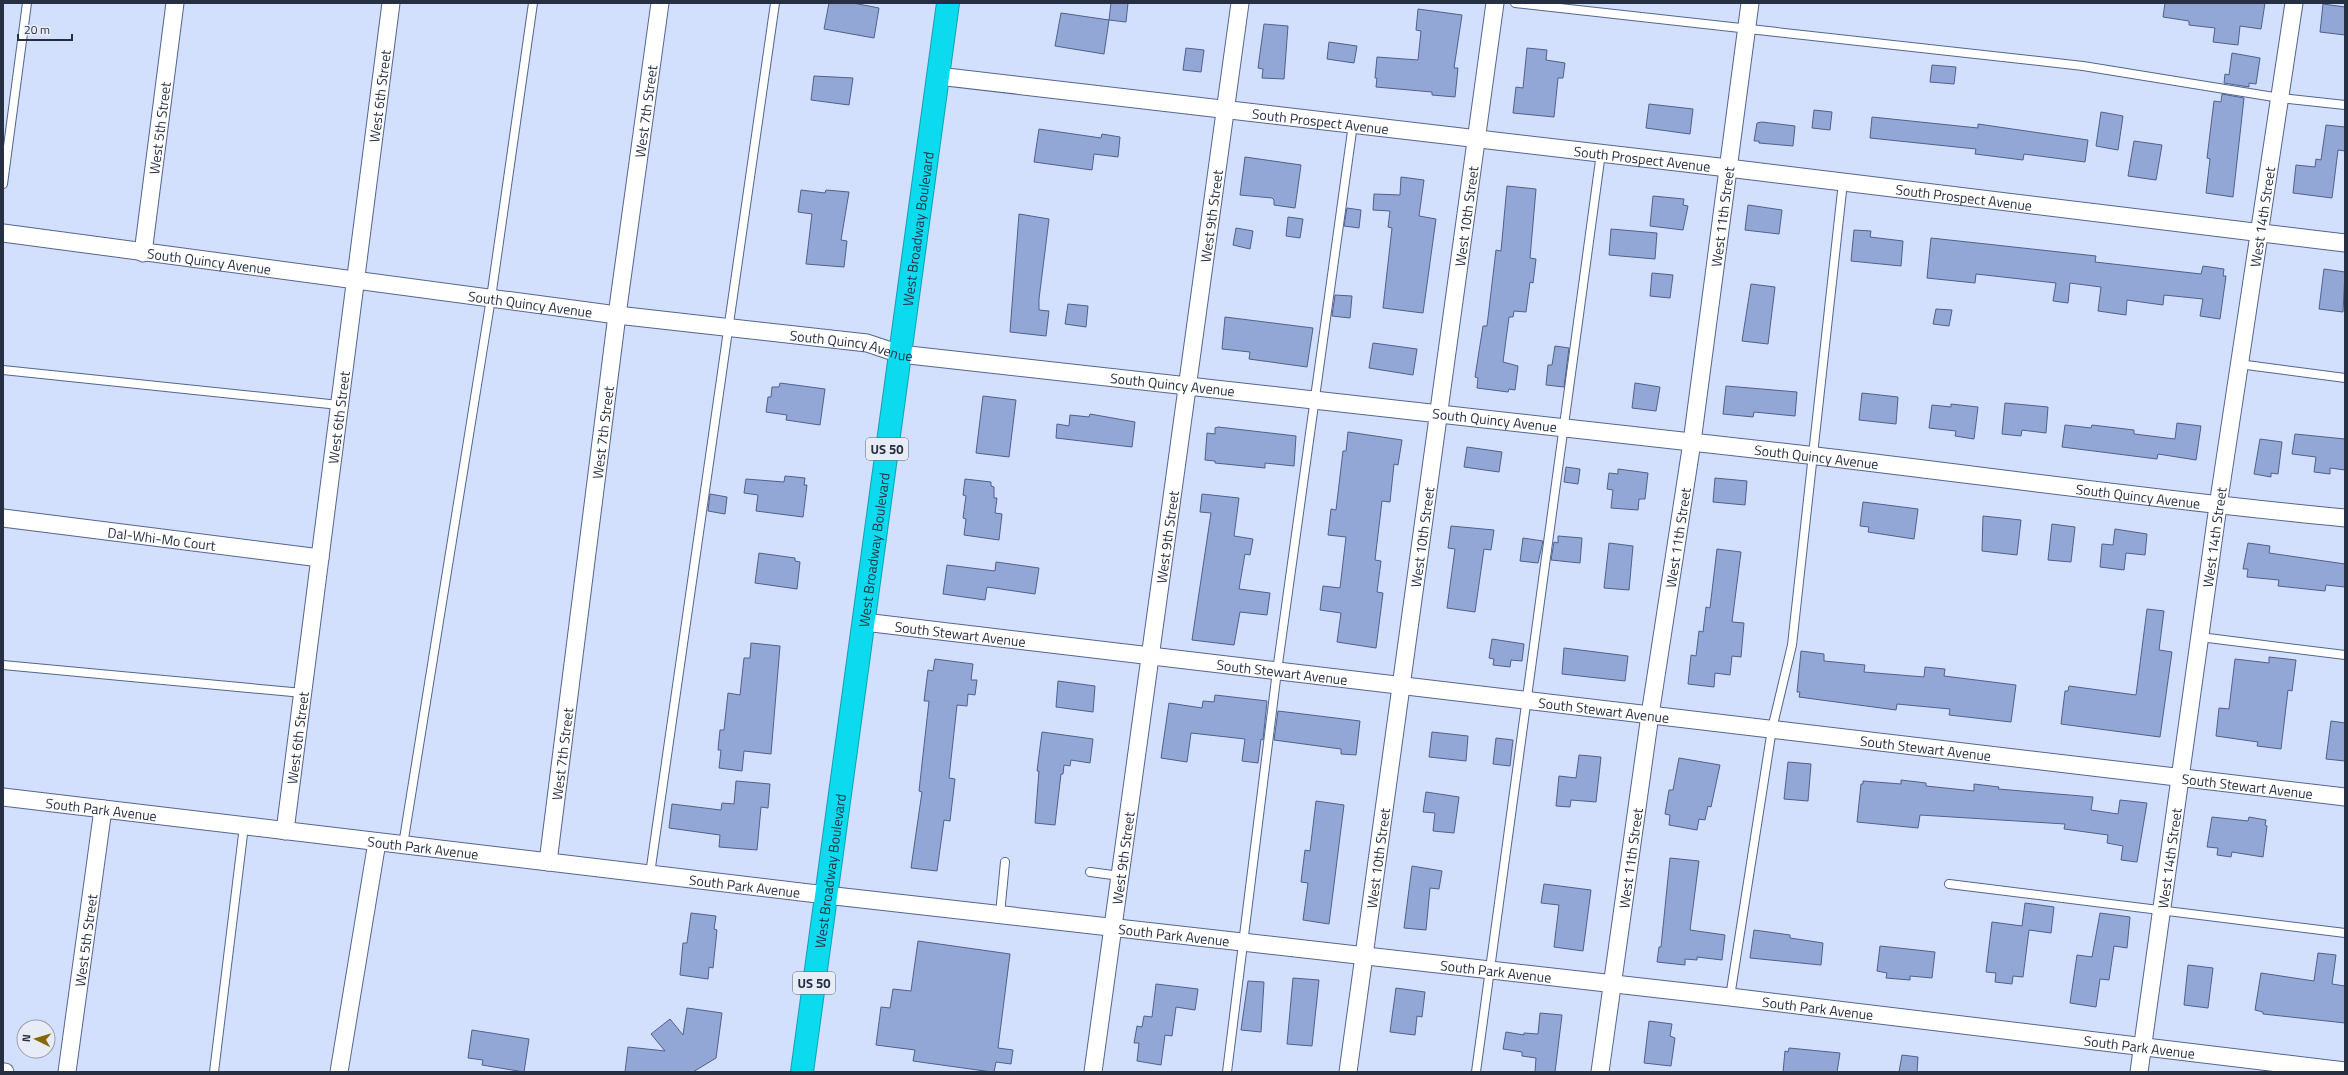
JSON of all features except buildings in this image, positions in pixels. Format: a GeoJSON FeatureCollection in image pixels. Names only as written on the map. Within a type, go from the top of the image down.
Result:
{"type":"FeatureCollection","features":[{"type":"Feature","properties":{"kind":"highway","name":"West Broadway Boulevard"},"geometry":{"type":"LineString","coordinates":[[802,1072],[948,3]]}},
{"type":"Feature","properties":{"kind":"street","name":"West 5th Street"},"geometry":{"type":"LineString","coordinates":[[143,253],[175,3]]}},
{"type":"Feature","properties":{"kind":"street","name":"West 6th Street"},"geometry":{"type":"LineString","coordinates":[[285,831],[391,3]]}},
{"type":"Feature","properties":{"kind":"street","name":"West 7th Street"},"geometry":{"type":"LineString","coordinates":[[548,862],[617,316],[660,3]]}},
{"type":"Feature","properties":{"kind":"street","name":"West 9th Street"},"geometry":{"type":"LineString","coordinates":[[1093,1072],[1240,3]]}},
{"type":"Feature","properties":{"kind":"street","name":"West 10th Street"},"geometry":{"type":"LineString","coordinates":[[1348,1072],[1495,3]]}},
{"type":"Feature","properties":{"kind":"street","name":"West 11th Street"},"geometry":{"type":"LineString","coordinates":[[1600,1072],[1650,715],[1692,442],[1750,3]]}},
{"type":"Feature","properties":{"kind":"street","name":"West 14th Street"},"geometry":{"type":"LineString","coordinates":[[2139,1072],[2218,506],[2294,3]]}},
{"type":"Feature","properties":{"kind":"street","name":"South Prospect Avenue"},"geometry":{"type":"LineString","coordinates":[[938,76],[1476,138],[2345,243]]}},
{"type":"Feature","properties":{"kind":"street","name":"South Quincy Avenue"},"geometry":{"type":"LineString","coordinates":[[3,233],[617,316],[728,326],[867,343],[900,354],[1812,455],[2218,506],[2345,518]]}},
{"type":"Feature","properties":{"kind":"street","name":"Dal-Whi-Mo Court"},"geometry":{"type":"LineString","coordinates":[[3,518],[320,558]]}},
{"type":"Feature","properties":{"kind":"street","name":"South Stewart Avenue"},"geometry":{"type":"LineString","coordinates":[[864,622],[2345,797]]}},
{"type":"Feature","properties":{"kind":"street","name":"South Park Avenue"},"geometry":{"type":"LineString","coordinates":[[3,798],[826,895],[1730,997],[2345,1071]]}},
{"type":"Feature","properties":{"kind":"street","name":"West 5th Street"},"geometry":{"type":"LineString","coordinates":[[67,1072],[103,809]]}},
{"type":"Feature","properties":{"kind":"street"},"geometry":{"type":"LineString","coordinates":[[339,1072],[377,842]]}},
{"type":"Feature","properties":{"kind":"lane"},"geometry":{"type":"LineString","coordinates":[[3,184],[27,3]]}},
{"type":"Feature","properties":{"kind":"lane"},"geometry":{"type":"LineString","coordinates":[[403,845],[491,298],[533,3]]}},
{"type":"Feature","properties":{"kind":"lane"},"geometry":{"type":"LineString","coordinates":[[650,874],[775,3]]}},
{"type":"Feature","properties":{"kind":"lane"},"geometry":{"type":"LineString","coordinates":[[1515,3],[2083,66],[2280,98],[2345,105]]}},
{"type":"Feature","properties":{"kind":"lane"},"geometry":{"type":"LineString","coordinates":[[1227,1072],[1277,671],[1353,124]]}},
{"type":"Feature","properties":{"kind":"lane"},"geometry":{"type":"LineString","coordinates":[[1476,1072],[1601,153]]}},
{"type":"Feature","properties":{"kind":"lane"},"geometry":{"type":"LineString","coordinates":[[1730,997],[1772,729],[1792,646],[1843,182]]}},
{"type":"Feature","properties":{"kind":"lane"},"geometry":{"type":"LineString","coordinates":[[2239,364],[2345,378]]}},
{"type":"Feature","properties":{"kind":"lane"},"geometry":{"type":"LineString","coordinates":[[3,370],[339,405]]}},
{"type":"Feature","properties":{"kind":"lane"},"geometry":{"type":"LineString","coordinates":[[2200,637],[2345,655]]}},
{"type":"Feature","properties":{"kind":"lane"},"geometry":{"type":"LineString","coordinates":[[3,665],[303,693]]}},
{"type":"Feature","properties":{"kind":"lane"},"geometry":{"type":"LineString","coordinates":[[214,1072],[244,826]]}},
{"type":"Feature","properties":{"kind":"lane"},"geometry":{"type":"LineString","coordinates":[[1000,914],[1005,862]]}},
{"type":"Feature","properties":{"kind":"lane"},"geometry":{"type":"LineString","coordinates":[[1090,872],[1120,876]]}},
{"type":"Feature","properties":{"kind":"lane"},"geometry":{"type":"LineString","coordinates":[[1949,884],[2345,933]]}}]}
